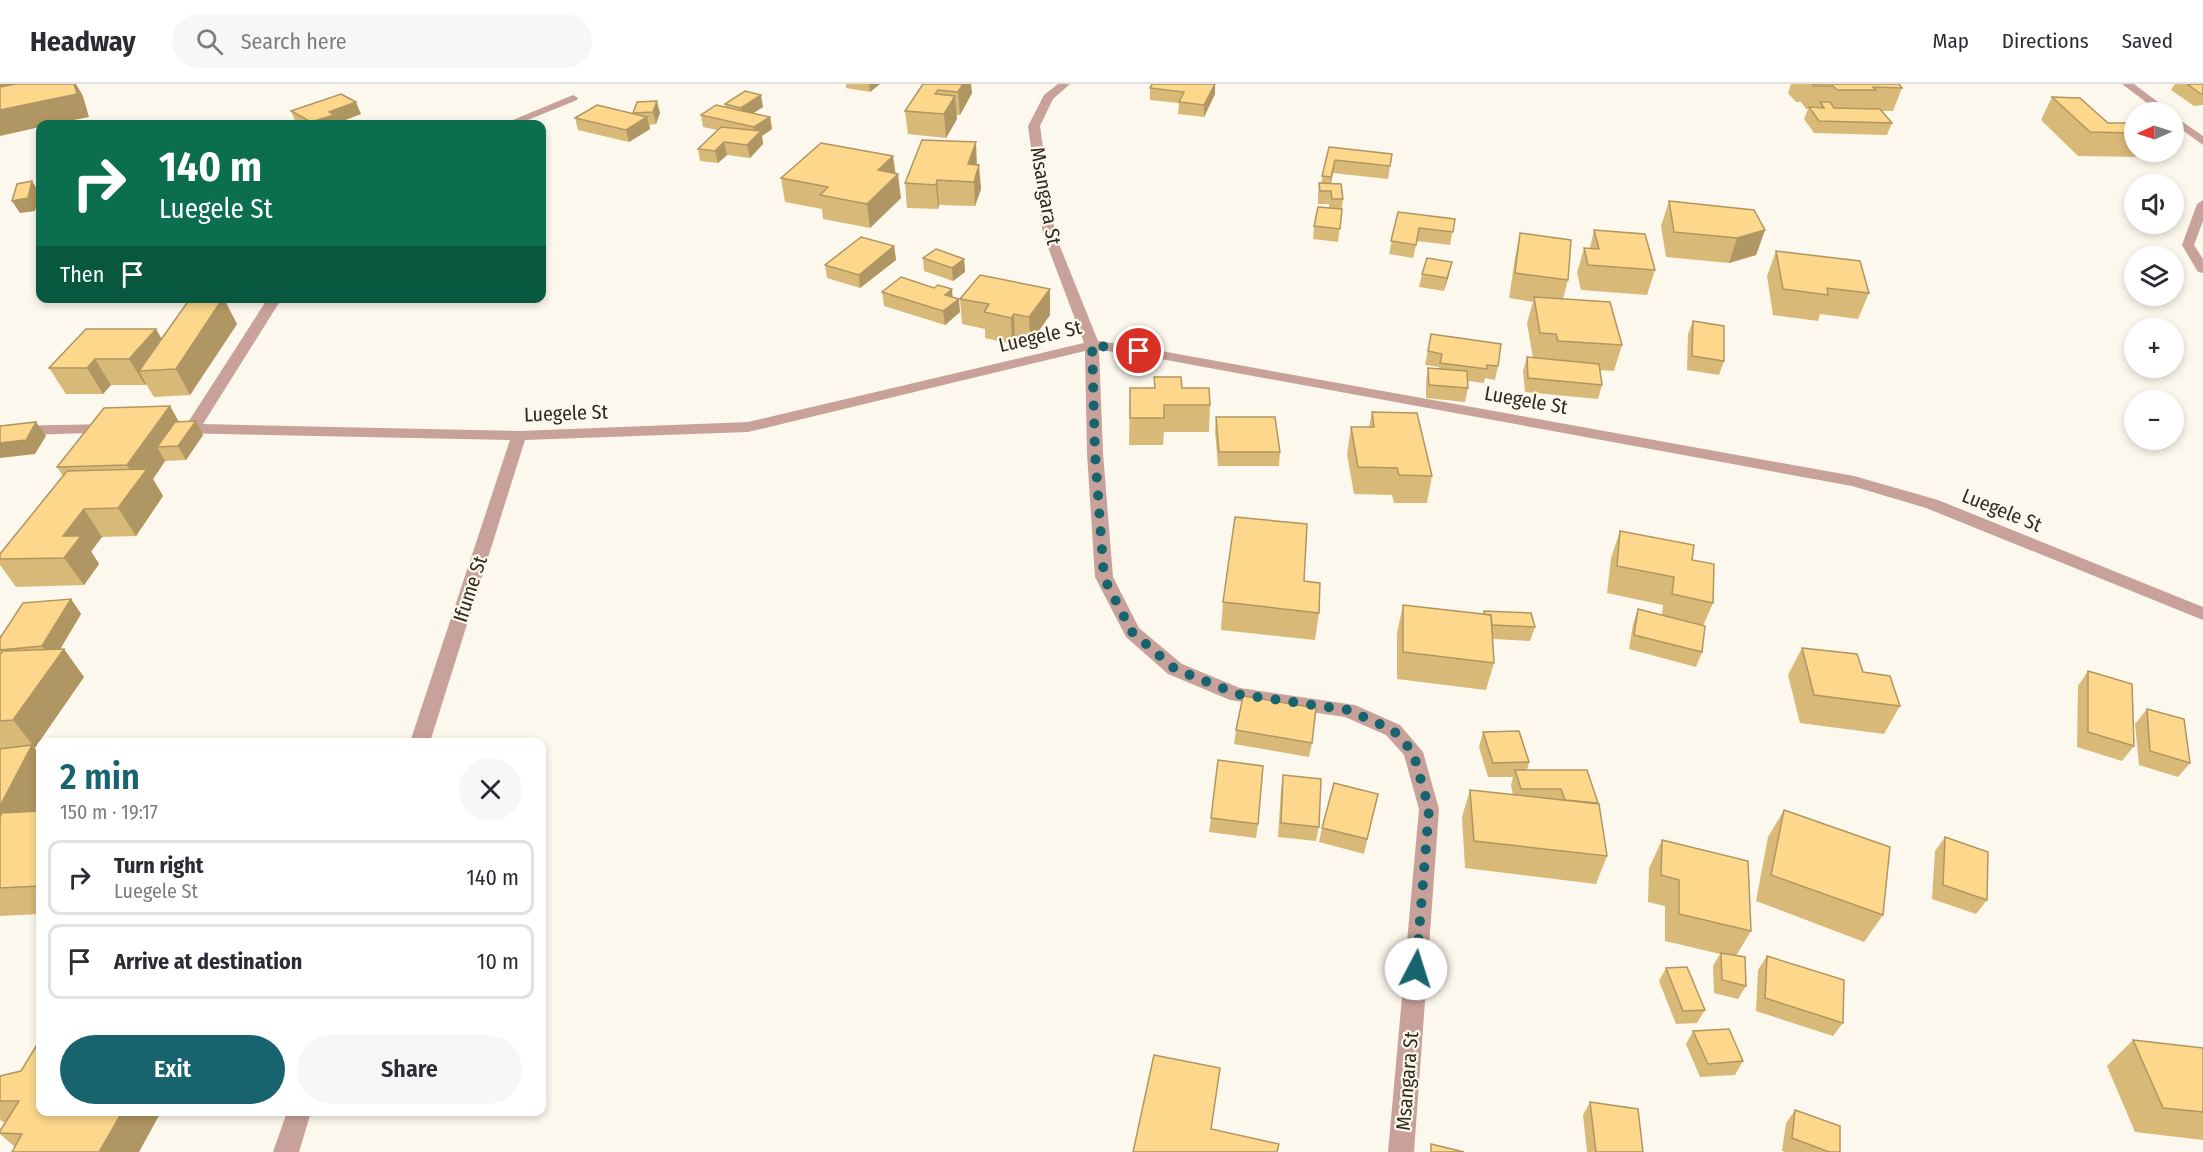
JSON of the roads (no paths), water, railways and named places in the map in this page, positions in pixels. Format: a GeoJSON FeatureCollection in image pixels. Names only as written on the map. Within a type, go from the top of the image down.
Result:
{"type":"FeatureCollection","features":[{"type":"Feature","properties":{"kind":"street","name":"Msangara St"},"geometry":{"type":"LineString","coordinates":[[1065,84],[1048,97],[1034,126],[1049,234],[1092,345],[1095,453],[1104,578],[1132,632],[1175,669],[1237,694],[1348,710],[1393,730],[1413,752],[1429,809],[1401,1152]]}},
{"type":"Feature","properties":{"kind":"street"},"geometry":{"type":"LineString","coordinates":[[2127,84],[2151,102]]}},
{"type":"Feature","properties":{"kind":"street"},"geometry":{"type":"LineString","coordinates":[[519,120],[573,98]]}},
{"type":"Feature","properties":{"kind":"street"},"geometry":{"type":"LineString","coordinates":[[2184,127],[2203,142]]}},
{"type":"Feature","properties":{"kind":"street"},"geometry":{"type":"LineString","coordinates":[[2203,204],[2188,245],[2203,269]]}},
{"type":"Feature","properties":{"kind":"street"},"geometry":{"type":"LineString","coordinates":[[193,427],[272,303]]}},
{"type":"Feature","properties":{"kind":"street","name":"Luegele St"},"geometry":{"type":"LineString","coordinates":[[158,428],[519,436],[748,427],[1092,345],[1151,353],[1854,481],[1932,504],[2203,614]]}},
{"type":"Feature","properties":{"kind":"street"},"geometry":{"type":"LineString","coordinates":[[86,448],[99,429]]}},
{"type":"Feature","properties":{"kind":"street"},"geometry":{"type":"LineString","coordinates":[[0,431],[123,429]]}},
{"type":"Feature","properties":{"kind":"street","name":"Ifume St"},"geometry":{"type":"LineString","coordinates":[[421,738],[519,436]]}},
{"type":"Feature","properties":{"kind":"street"},"geometry":{"type":"LineString","coordinates":[[286,1152],[298,1116]]}}]}
